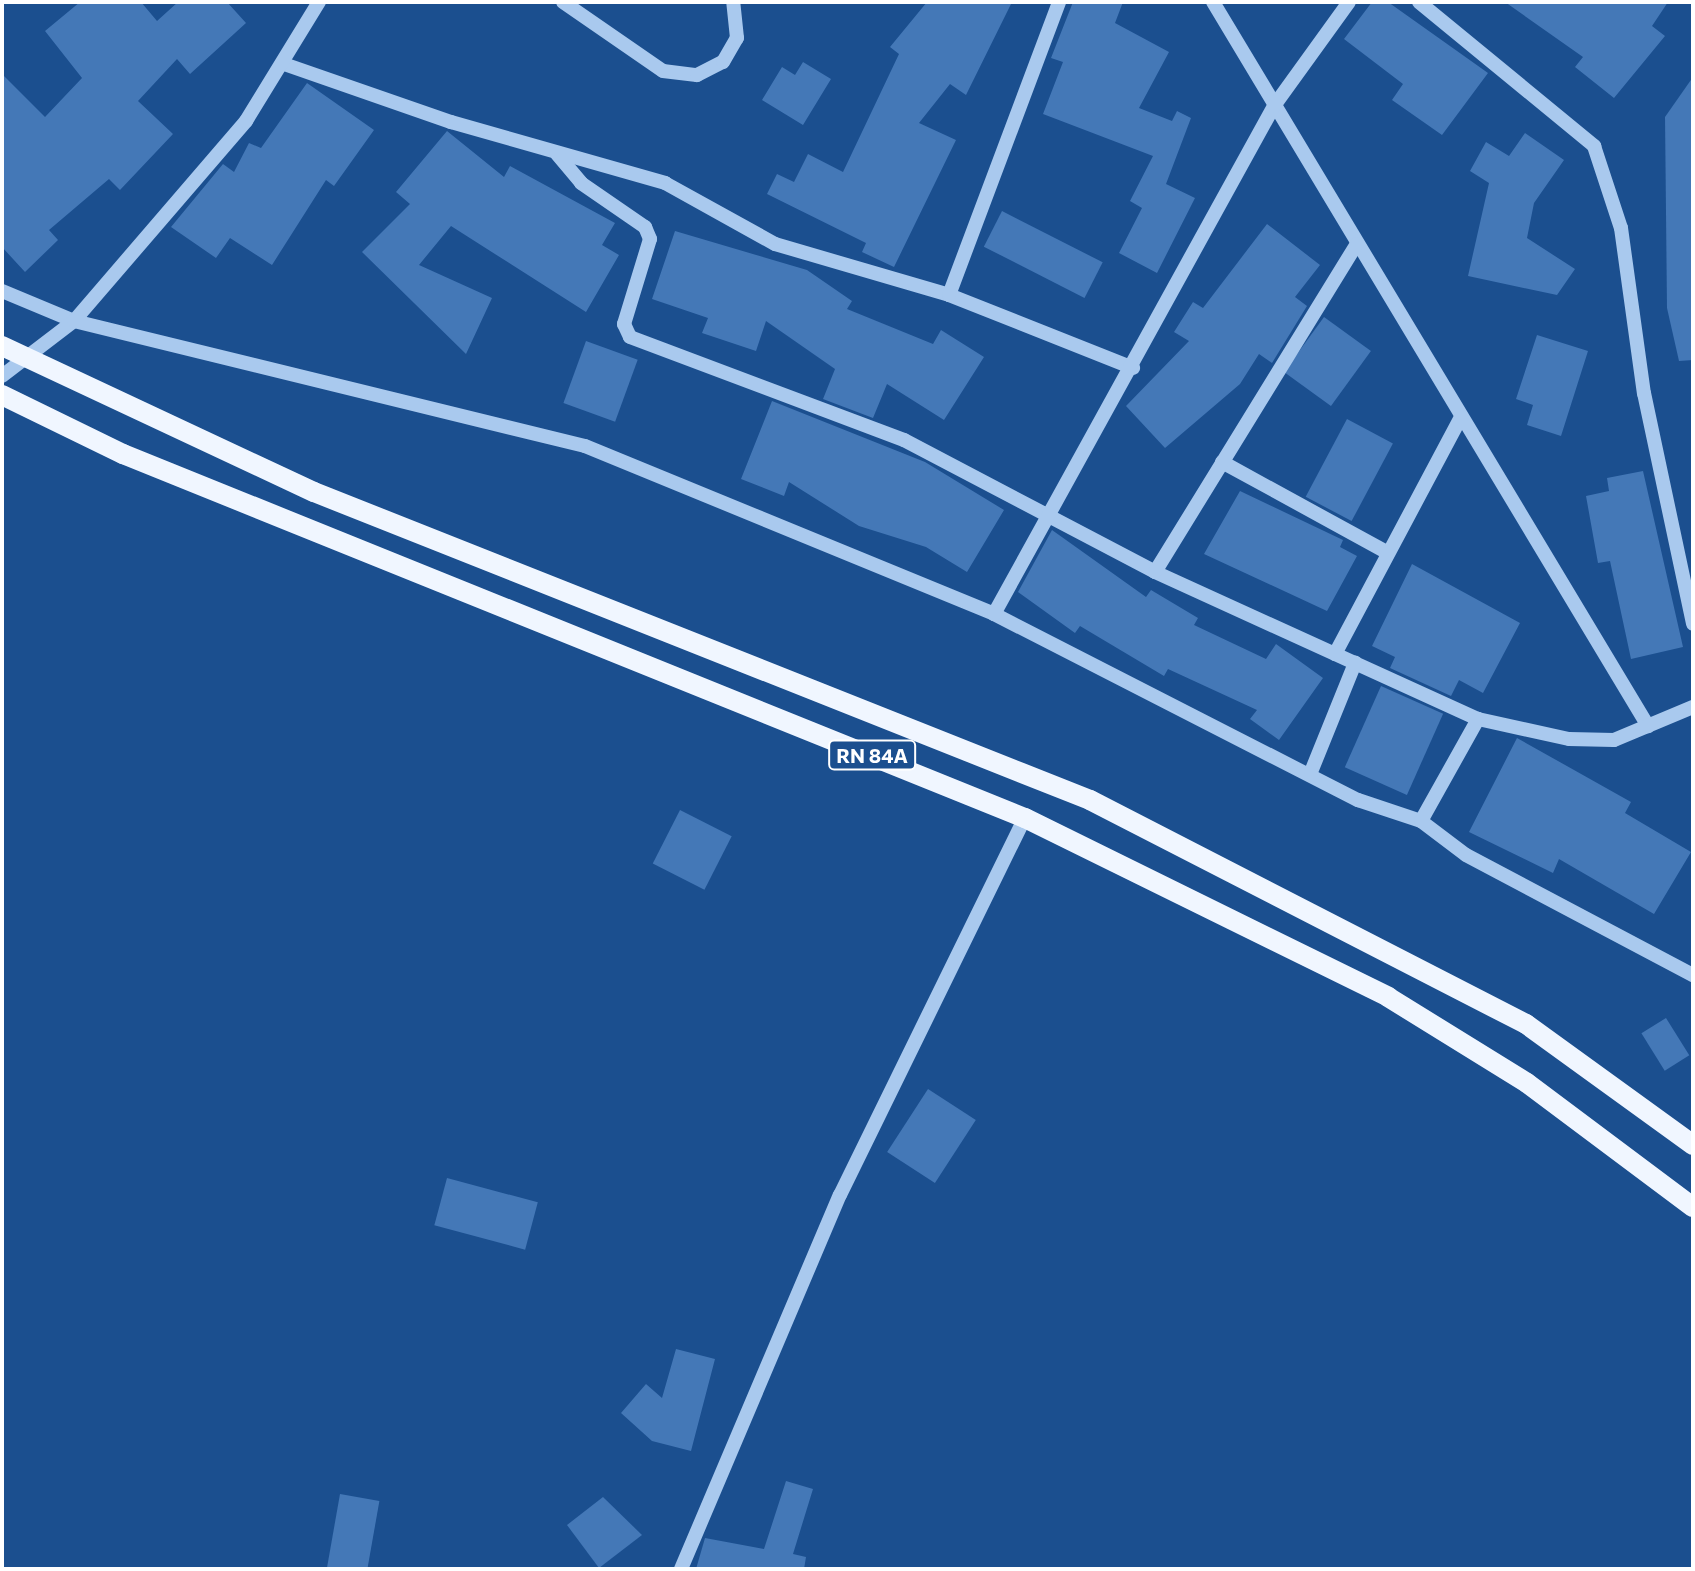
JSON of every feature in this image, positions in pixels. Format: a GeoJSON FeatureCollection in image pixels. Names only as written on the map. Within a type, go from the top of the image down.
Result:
{"type":"FeatureCollection","features":[{"type":"Feature","properties":{"kind":"main road","name":"RN 84A"},"geometry":{"type":"LineString","coordinates":[[2,346],[20,358],[314,492],[1090,800],[1526,1024],[1693,1145]]}},
{"type":"Feature","properties":{"kind":"main road","name":"RN 84A"},"geometry":{"type":"LineString","coordinates":[[2,395],[123,454],[1025,818],[1388,997],[1527,1083],[1693,1207]]}},
{"type":"Feature","properties":{"kind":"street"},"geometry":{"type":"LineString","coordinates":[[2,376],[20,358],[74,321],[246,121],[284,64],[319,2]]}},
{"type":"Feature","properties":{"kind":"street"},"geometry":{"type":"LineString","coordinates":[[563,2],[663,71],[697,75],[723,62],[737,38],[733,2]]}},
{"type":"Feature","properties":{"kind":"street"},"geometry":{"type":"LineString","coordinates":[[949,295],[1059,2]]}},
{"type":"Feature","properties":{"kind":"street"},"geometry":{"type":"LineString","coordinates":[[1213,2],[1648,726]]}},
{"type":"Feature","properties":{"kind":"street"},"geometry":{"type":"LineString","coordinates":[[994,614],[1051,518],[1274,106],[1349,2]]}},
{"type":"Feature","properties":{"kind":"street"},"geometry":{"type":"LineString","coordinates":[[1419,2],[1594,146],[1621,228],[1644,393],[1693,624]]}},
{"type":"Feature","properties":{"kind":"street"},"geometry":{"type":"LineString","coordinates":[[284,64],[557,154],[665,183],[775,244],[949,295],[1133,368]]}},
{"type":"Feature","properties":{"kind":"street"},"geometry":{"type":"LineString","coordinates":[[557,154],[581,183],[645,227],[650,239],[624,324],[630,337],[904,440],[1155,572],[1478,719],[1569,739],[1614,740],[1693,707]]}},
{"type":"Feature","properties":{"kind":"street"},"geometry":{"type":"LineString","coordinates":[[1155,572],[1357,244]]}},
{"type":"Feature","properties":{"kind":"street"},"geometry":{"type":"LineString","coordinates":[[2,291],[74,321],[585,446],[994,614],[1311,772],[1358,800],[1421,821],[1466,855],[1693,975]]}},
{"type":"Feature","properties":{"kind":"street"},"geometry":{"type":"LineString","coordinates":[[1335,654],[1461,417]]}},
{"type":"Feature","properties":{"kind":"street"},"geometry":{"type":"LineString","coordinates":[[1222,462],[1388,553]]}},
{"type":"Feature","properties":{"kind":"street"},"geometry":{"type":"LineString","coordinates":[[1311,772],[1355,663]]}},
{"type":"Feature","properties":{"kind":"street"},"geometry":{"type":"LineString","coordinates":[[1421,821],[1478,719]]}},
{"type":"Feature","properties":{"kind":"street"},"geometry":{"type":"LineString","coordinates":[[681,1569],[840,1195],[1025,818]]}},
{"type":"Feature","properties":{"kind":"building"},"geometry":{"type":"Polygon","coordinates":[[[80,2],[141,2],[157,21],[178,2],[227,2],[246,23],[190,74],[177,59],[138,101],[173,134],[120,190],[109,179],[49,230],[58,240],[25,272],[2,247],[2,74],[45,117],[82,78],[45,31],[80,2]]]}},
{"type":"Feature","properties":{"kind":"building"},"geometry":{"type":"Polygon","coordinates":[[[927,2],[1012,2],[966,95],[950,84],[919,123],[956,140],[894,267],[862,252],[866,243],[767,194],[777,174],[794,182],[808,154],[843,172],[899,54],[890,47],[927,2]]]}},
{"type":"Feature","properties":{"kind":"building"},"geometry":{"type":"Polygon","coordinates":[[[1073,2],[1123,2],[1115,23],[1169,52],[1139,108],[1172,121],[1177,111],[1191,118],[1166,184],[1195,198],[1157,273],[1119,253],[1142,208],[1130,201],[1153,156],[1043,114],[1063,62],[1051,58],[1073,2]]]}},
{"type":"Feature","properties":{"kind":"building"},"geometry":{"type":"Polygon","coordinates":[[[1372,2],[1388,2],[1488,73],[1442,135],[1392,100],[1403,84],[1344,39],[1372,2]]]}},
{"type":"Feature","properties":{"kind":"building"},"geometry":{"type":"Polygon","coordinates":[[[1505,2],[1668,2],[1652,26],[1665,36],[1614,98],[1575,67],[1583,57],[1505,2]]]}},
{"type":"Feature","properties":{"kind":"building"},"geometry":{"type":"Polygon","coordinates":[[[803,62],[831,79],[803,125],[762,100],[782,67],[795,75],[803,62]]]}},
{"type":"Feature","properties":{"kind":"building"},"geometry":{"type":"Polygon","coordinates":[[[1693,77],[1693,360],[1679,361],[1667,308],[1665,117],[1693,77]]]}},
{"type":"Feature","properties":{"kind":"building"},"geometry":{"type":"Polygon","coordinates":[[[307,83],[374,130],[334,186],[326,180],[272,265],[230,238],[216,258],[171,227],[223,164],[234,172],[249,143],[261,148],[307,83]]]}},
{"type":"Feature","properties":{"kind":"building"},"geometry":{"type":"Polygon","coordinates":[[[447,131],[504,177],[510,166],[615,223],[602,245],[619,255],[586,312],[451,226],[419,265],[492,298],[466,354],[362,252],[410,204],[396,192],[447,131]]]}},
{"type":"Feature","properties":{"kind":"building"},"geometry":{"type":"Polygon","coordinates":[[[1525,133],[1564,160],[1534,203],[1527,238],[1575,269],[1557,295],[1468,276],[1489,183],[1470,171],[1486,142],[1509,156],[1525,133]]]}},
{"type":"Feature","properties":{"kind":"building"},"geometry":{"type":"Polygon","coordinates":[[[1002,211],[1103,262],[1085,298],[984,247],[1002,211]]]}},
{"type":"Feature","properties":{"kind":"building"},"geometry":{"type":"Polygon","coordinates":[[[1267,224],[1320,265],[1295,297],[1307,306],[1272,363],[1259,354],[1240,384],[1165,448],[1126,406],[1189,341],[1174,332],[1193,302],[1203,308],[1267,224]]]}},
{"type":"Feature","properties":{"kind":"building"},"geometry":{"type":"Polygon","coordinates":[[[675,231],[807,270],[852,301],[847,309],[933,344],[941,330],[984,357],[944,420],[887,384],[873,418],[823,399],[835,369],[766,321],[756,351],[702,333],[708,318],[652,299],[675,231]]]}},
{"type":"Feature","properties":{"kind":"building"},"geometry":{"type":"Polygon","coordinates":[[[1324,317],[1371,351],[1331,406],[1284,372],[1324,317]]]}},
{"type":"Feature","properties":{"kind":"building"},"geometry":{"type":"Polygon","coordinates":[[[1537,335],[1588,351],[1561,436],[1527,425],[1533,405],[1516,399],[1537,335]]]}},
{"type":"Feature","properties":{"kind":"building"},"geometry":{"type":"Polygon","coordinates":[[[586,341],[638,360],[615,422],[563,403],[586,341]]]}},
{"type":"Feature","properties":{"kind":"building"},"geometry":{"type":"Polygon","coordinates":[[[772,401],[925,462],[1004,510],[967,572],[926,547],[859,526],[789,482],[784,496],[741,479],[772,401]]]}},
{"type":"Feature","properties":{"kind":"building"},"geometry":{"type":"Polygon","coordinates":[[[1347,419],[1393,443],[1352,521],[1306,497],[1347,419]]]}},
{"type":"Feature","properties":{"kind":"building"},"geometry":{"type":"Polygon","coordinates":[[[1643,471],[1683,647],[1631,659],[1610,561],[1598,563],[1586,496],[1609,491],[1607,478],[1643,471]]]}},
{"type":"Feature","properties":{"kind":"building"},"geometry":{"type":"Polygon","coordinates":[[[1240,491],[1343,540],[1340,547],[1357,556],[1327,611],[1204,554],[1240,491]]]}},
{"type":"Feature","properties":{"kind":"building"},"geometry":{"type":"Polygon","coordinates":[[[1052,530],[1146,597],[1151,590],[1198,618],[1194,625],[1266,659],[1276,644],[1323,678],[1279,740],[1250,719],[1257,710],[1168,669],[1164,676],[1080,626],[1075,633],[1018,592],[1052,530]]]}},
{"type":"Feature","properties":{"kind":"building"},"geometry":{"type":"Polygon","coordinates":[[[1412,564],[1520,623],[1483,693],[1459,680],[1451,696],[1390,668],[1395,657],[1372,646],[1412,564]]]}},
{"type":"Feature","properties":{"kind":"building"},"geometry":{"type":"Polygon","coordinates":[[[1381,686],[1443,714],[1407,795],[1345,767],[1381,686]]]}},
{"type":"Feature","properties":{"kind":"building"},"geometry":{"type":"Polygon","coordinates":[[[1517,738],[1631,802],[1625,813],[1691,852],[1654,914],[1559,859],[1553,873],[1469,832],[1517,738]]]}},
{"type":"Feature","properties":{"kind":"building"},"geometry":{"type":"Polygon","coordinates":[[[680,810],[732,836],[704,890],[653,863],[680,810]]]}},
{"type":"Feature","properties":{"kind":"building"},"geometry":{"type":"Polygon","coordinates":[[[1666,1018],[1689,1055],[1665,1071],[1641,1033],[1666,1018]]]}},
{"type":"Feature","properties":{"kind":"building"},"geometry":{"type":"Polygon","coordinates":[[[928,1089],[976,1120],[935,1183],[887,1152],[928,1089]]]}},
{"type":"Feature","properties":{"kind":"building"},"geometry":{"type":"Polygon","coordinates":[[[447,1178],[538,1202],[525,1250],[434,1225],[447,1178]]]}},
{"type":"Feature","properties":{"kind":"building"},"geometry":{"type":"Polygon","coordinates":[[[676,1349],[715,1359],[691,1451],[652,1441],[621,1413],[646,1384],[662,1398],[676,1349]]]}},
{"type":"Feature","properties":{"kind":"building"},"geometry":{"type":"Polygon","coordinates":[[[786,1481],[813,1489],[793,1554],[806,1557],[804,1569],[696,1569],[705,1538],[764,1549],[786,1481]]]}},
{"type":"Feature","properties":{"kind":"building"},"geometry":{"type":"Polygon","coordinates":[[[340,1494],[379,1501],[367,1569],[327,1569],[340,1494]]]}},
{"type":"Feature","properties":{"kind":"building"},"geometry":{"type":"Polygon","coordinates":[[[603,1497],[642,1535],[599,1568],[567,1525],[603,1497]]]}}]}
